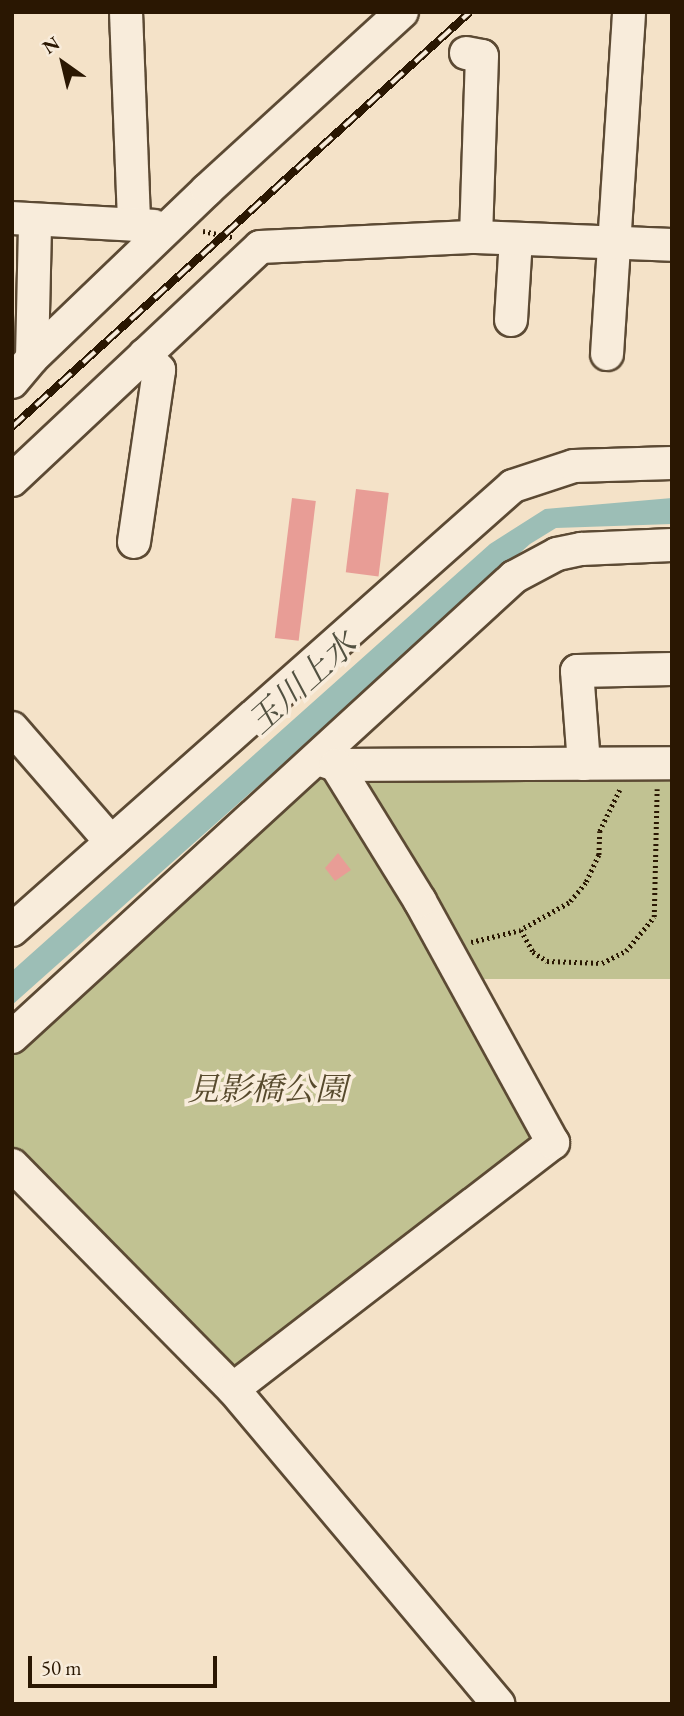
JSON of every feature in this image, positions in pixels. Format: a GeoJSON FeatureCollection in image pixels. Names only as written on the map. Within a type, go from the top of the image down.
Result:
{"type":"FeatureCollection","features":[{"type":"Feature","properties":{"kind":"street"},"geometry":{"type":"LineString","coordinates":[[126,12],[134,225]]}},
{"type":"Feature","properties":{"kind":"street"},"geometry":{"type":"LineString","coordinates":[[19,368],[402,12]]}},
{"type":"Feature","properties":{"kind":"street"},"geometry":{"type":"LineString","coordinates":[[607,354],[617,242],[629,12]]}},
{"type":"Feature","properties":{"kind":"street"},"geometry":{"type":"LineString","coordinates":[[466,53],[482,56],[476,237]]}},
{"type":"Feature","properties":{"kind":"street"},"geometry":{"type":"LineString","coordinates":[[19,368],[23,219],[171,226]]}},
{"type":"Feature","properties":{"kind":"street"},"geometry":{"type":"LineString","coordinates":[[12,480],[260,247],[476,237],[672,245]]}},
{"type":"Feature","properties":{"kind":"street"},"geometry":{"type":"LineString","coordinates":[[511,320],[516,239]]}},
{"type":"Feature","properties":{"kind":"street"},"geometry":{"type":"LineString","coordinates":[[134,542],[159,370],[145,355]]}},
{"type":"Feature","properties":{"kind":"street"},"geometry":{"type":"LineString","coordinates":[[12,930],[513,486],[574,466],[672,463]]}},
{"type":"Feature","properties":{"kind":"street"},"geometry":{"type":"LineString","coordinates":[[12,1037],[324,762],[514,577],[536,563],[581,549],[672,545]]}},
{"type":"Feature","properties":{"kind":"street"},"geometry":{"type":"LineString","coordinates":[[584,764],[577,671],[672,669]]}},
{"type":"Feature","properties":{"kind":"street"},"geometry":{"type":"LineString","coordinates":[[12,728],[111,842]]}},
{"type":"Feature","properties":{"kind":"street"},"geometry":{"type":"LineString","coordinates":[[324,762],[652,764]]}},
{"type":"Feature","properties":{"kind":"street"},"geometry":{"type":"LineString","coordinates":[[233,1389],[552,1143],[450,955],[324,762]]}},
{"type":"Feature","properties":{"kind":"street"},"geometry":{"type":"LineString","coordinates":[[12,1165],[233,1389],[498,1704]]}},
{"type":"Feature","properties":{"kind":"path"},"geometry":{"type":"LineString","coordinates":[[171,226],[224,234],[260,247]]}},
{"type":"Feature","properties":{"kind":"path"},"geometry":{"type":"LineString","coordinates":[[522,930],[533,952],[547,961],[602,963],[626,951],[641,936],[654,917],[652,764]]}},
{"type":"Feature","properties":{"kind":"path"},"geometry":{"type":"LineString","coordinates":[[450,955],[471,942],[522,930],[569,903],[586,883],[599,855],[600,831],[614,806],[652,764]]}},
{"type":"Feature","properties":{"kind":"green space","name":"見影橋公園"},"geometry":{"type":"Polygon","coordinates":[[[315,768],[671,770],[672,979],[456,979],[541,1143],[239,1379],[12,1163],[12,1031],[315,768]]]}},
{"type":"Feature","properties":{"kind":"water"},"geometry":{"type":"Polygon","coordinates":[[[672,498],[672,524],[556,528],[530,544],[12,1005],[12,971],[490,544],[545,509],[672,498]]]}},
{"type":"Feature","properties":{"kind":"building"},"geometry":{"type":"Polygon","coordinates":[[[356,489],[389,493],[379,576],[346,572],[356,489]]]}},
{"type":"Feature","properties":{"kind":"building"},"geometry":{"type":"Polygon","coordinates":[[[292,498],[316,501],[299,641],[275,638],[292,498]]]}},
{"type":"Feature","properties":{"kind":"building"},"geometry":{"type":"Polygon","coordinates":[[[338,853],[351,870],[335,881],[325,868],[338,853]]]}},
{"type":"Feature","properties":{"kind":"railway"},"geometry":{"type":"LineString","coordinates":[[12,427],[470,12]]}},
{"type":"Feature","properties":{"kind":"water label","name":"玉川上水"},"geometry":{"type":"Point","coordinates":[302,683]}}]}
